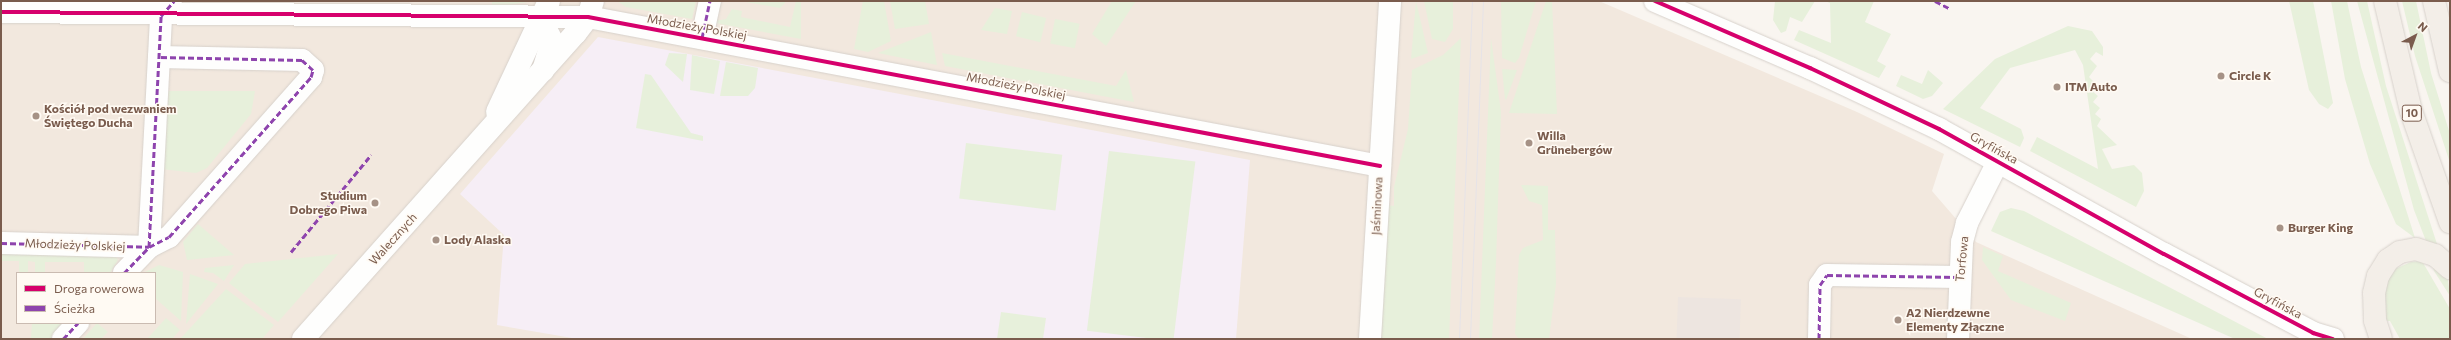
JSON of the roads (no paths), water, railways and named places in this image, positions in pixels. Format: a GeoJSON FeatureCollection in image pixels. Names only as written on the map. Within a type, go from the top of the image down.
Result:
{"type":"FeatureCollection","features":[{"type":"Feature","properties":{"kind":"main road","name":"10"},"geometry":{"type":"LineString","coordinates":[[2384,1],[2411,111],[2450,222]]}},
{"type":"Feature","properties":{"kind":"main road"},"geometry":{"type":"LineString","coordinates":[[2434,1],[2450,71]]}},
{"type":"Feature","properties":{"kind":"main road"},"geometry":{"type":"LineString","coordinates":[[2381,339],[2375,320],[2374,293],[2378,276],[2388,260],[2400,252],[2416,249],[2435,255],[2450,268]]}},
{"type":"Feature","properties":{"kind":"street"},"geometry":{"type":"LineString","coordinates":[[573,1],[590,9]]}},
{"type":"Feature","properties":{"kind":"street"},"geometry":{"type":"LineString","coordinates":[[702,38],[710,1]]}},
{"type":"Feature","properties":{"kind":"street","name":"Jaśminowa"},"geometry":{"type":"LineString","coordinates":[[1370,339],[1390,1]]}},
{"type":"Feature","properties":{"kind":"street","name":"Gryfińska"},"geometry":{"type":"LineString","coordinates":[[1655,1],[1855,88],[1998,162],[2322,337]]}},
{"type":"Feature","properties":{"kind":"street"},"geometry":{"type":"LineString","coordinates":[[148,247],[159,57],[168,9]]}},
{"type":"Feature","properties":{"kind":"street","name":"Młodzieży Polskiej"},"geometry":{"type":"LineString","coordinates":[[1,12],[168,9],[590,9],[702,38],[1380,166]]}},
{"type":"Feature","properties":{"kind":"street","name":"Walecznych"},"geometry":{"type":"LineString","coordinates":[[303,339],[543,71],[590,9]]}},
{"type":"Feature","properties":{"kind":"street","name":"Walecznych"},"geometry":{"type":"LineString","coordinates":[[543,71],[552,41],[545,10]]}},
{"type":"Feature","properties":{"kind":"street","name":"Walecznych"},"geometry":{"type":"LineString","coordinates":[[482,138],[545,10]]}},
{"type":"Feature","properties":{"kind":"street"},"geometry":{"type":"LineString","coordinates":[[125,272],[148,247],[169,237],[311,77],[313,70],[302,60],[159,57]]}},
{"type":"Feature","properties":{"kind":"street","name":"Torfowa"},"geometry":{"type":"LineString","coordinates":[[1958,339],[1959,277],[1967,223],[1998,162]]}},
{"type":"Feature","properties":{"kind":"street","name":"Młodzieży Polskiej"},"geometry":{"type":"LineString","coordinates":[[1,243],[148,247]]}},
{"type":"Feature","properties":{"kind":"street"},"geometry":{"type":"LineString","coordinates":[[1819,339],[1820,285],[1827,275],[1959,277]]}},
{"type":"Feature","properties":{"kind":"street"},"geometry":{"type":"LineString","coordinates":[[63,339],[77,324]]}},
{"type":"Feature","properties":{"kind":"tram line"},"geometry":{"type":"LineString","coordinates":[[1459,339],[1472,1]]}},
{"type":"Feature","properties":{"kind":"tram line"},"geometry":{"type":"LineString","coordinates":[[1470,339],[1483,1]]}},
{"type":"Feature","properties":{"kind":"place","name":"Circle K"},"geometry":{"type":"Point","coordinates":[2221,76]}},
{"type":"Feature","properties":{"kind":"place","name":"ITM Auto"},"geometry":{"type":"Point","coordinates":[2057,87]}},
{"type":"Feature","properties":{"kind":"place","name":"Kościół pod wezwaniem Świętego Ducha"},"geometry":{"type":"Point","coordinates":[36,116]}},
{"type":"Feature","properties":{"kind":"place","name":"Willa Grünebergów"},"geometry":{"type":"Point","coordinates":[1529,143]}},
{"type":"Feature","properties":{"kind":"place","name":"Studium Dobrego Piwa"},"geometry":{"type":"Point","coordinates":[375,203]}},
{"type":"Feature","properties":{"kind":"place","name":"Burger King"},"geometry":{"type":"Point","coordinates":[2280,228]}},
{"type":"Feature","properties":{"kind":"place","name":"Lody Alaska"},"geometry":{"type":"Point","coordinates":[436,240]}},
{"type":"Feature","properties":{"kind":"place","name":"A2 Nierdzewne Elementy Złączne"},"geometry":{"type":"Point","coordinates":[1898,320]}}]}
